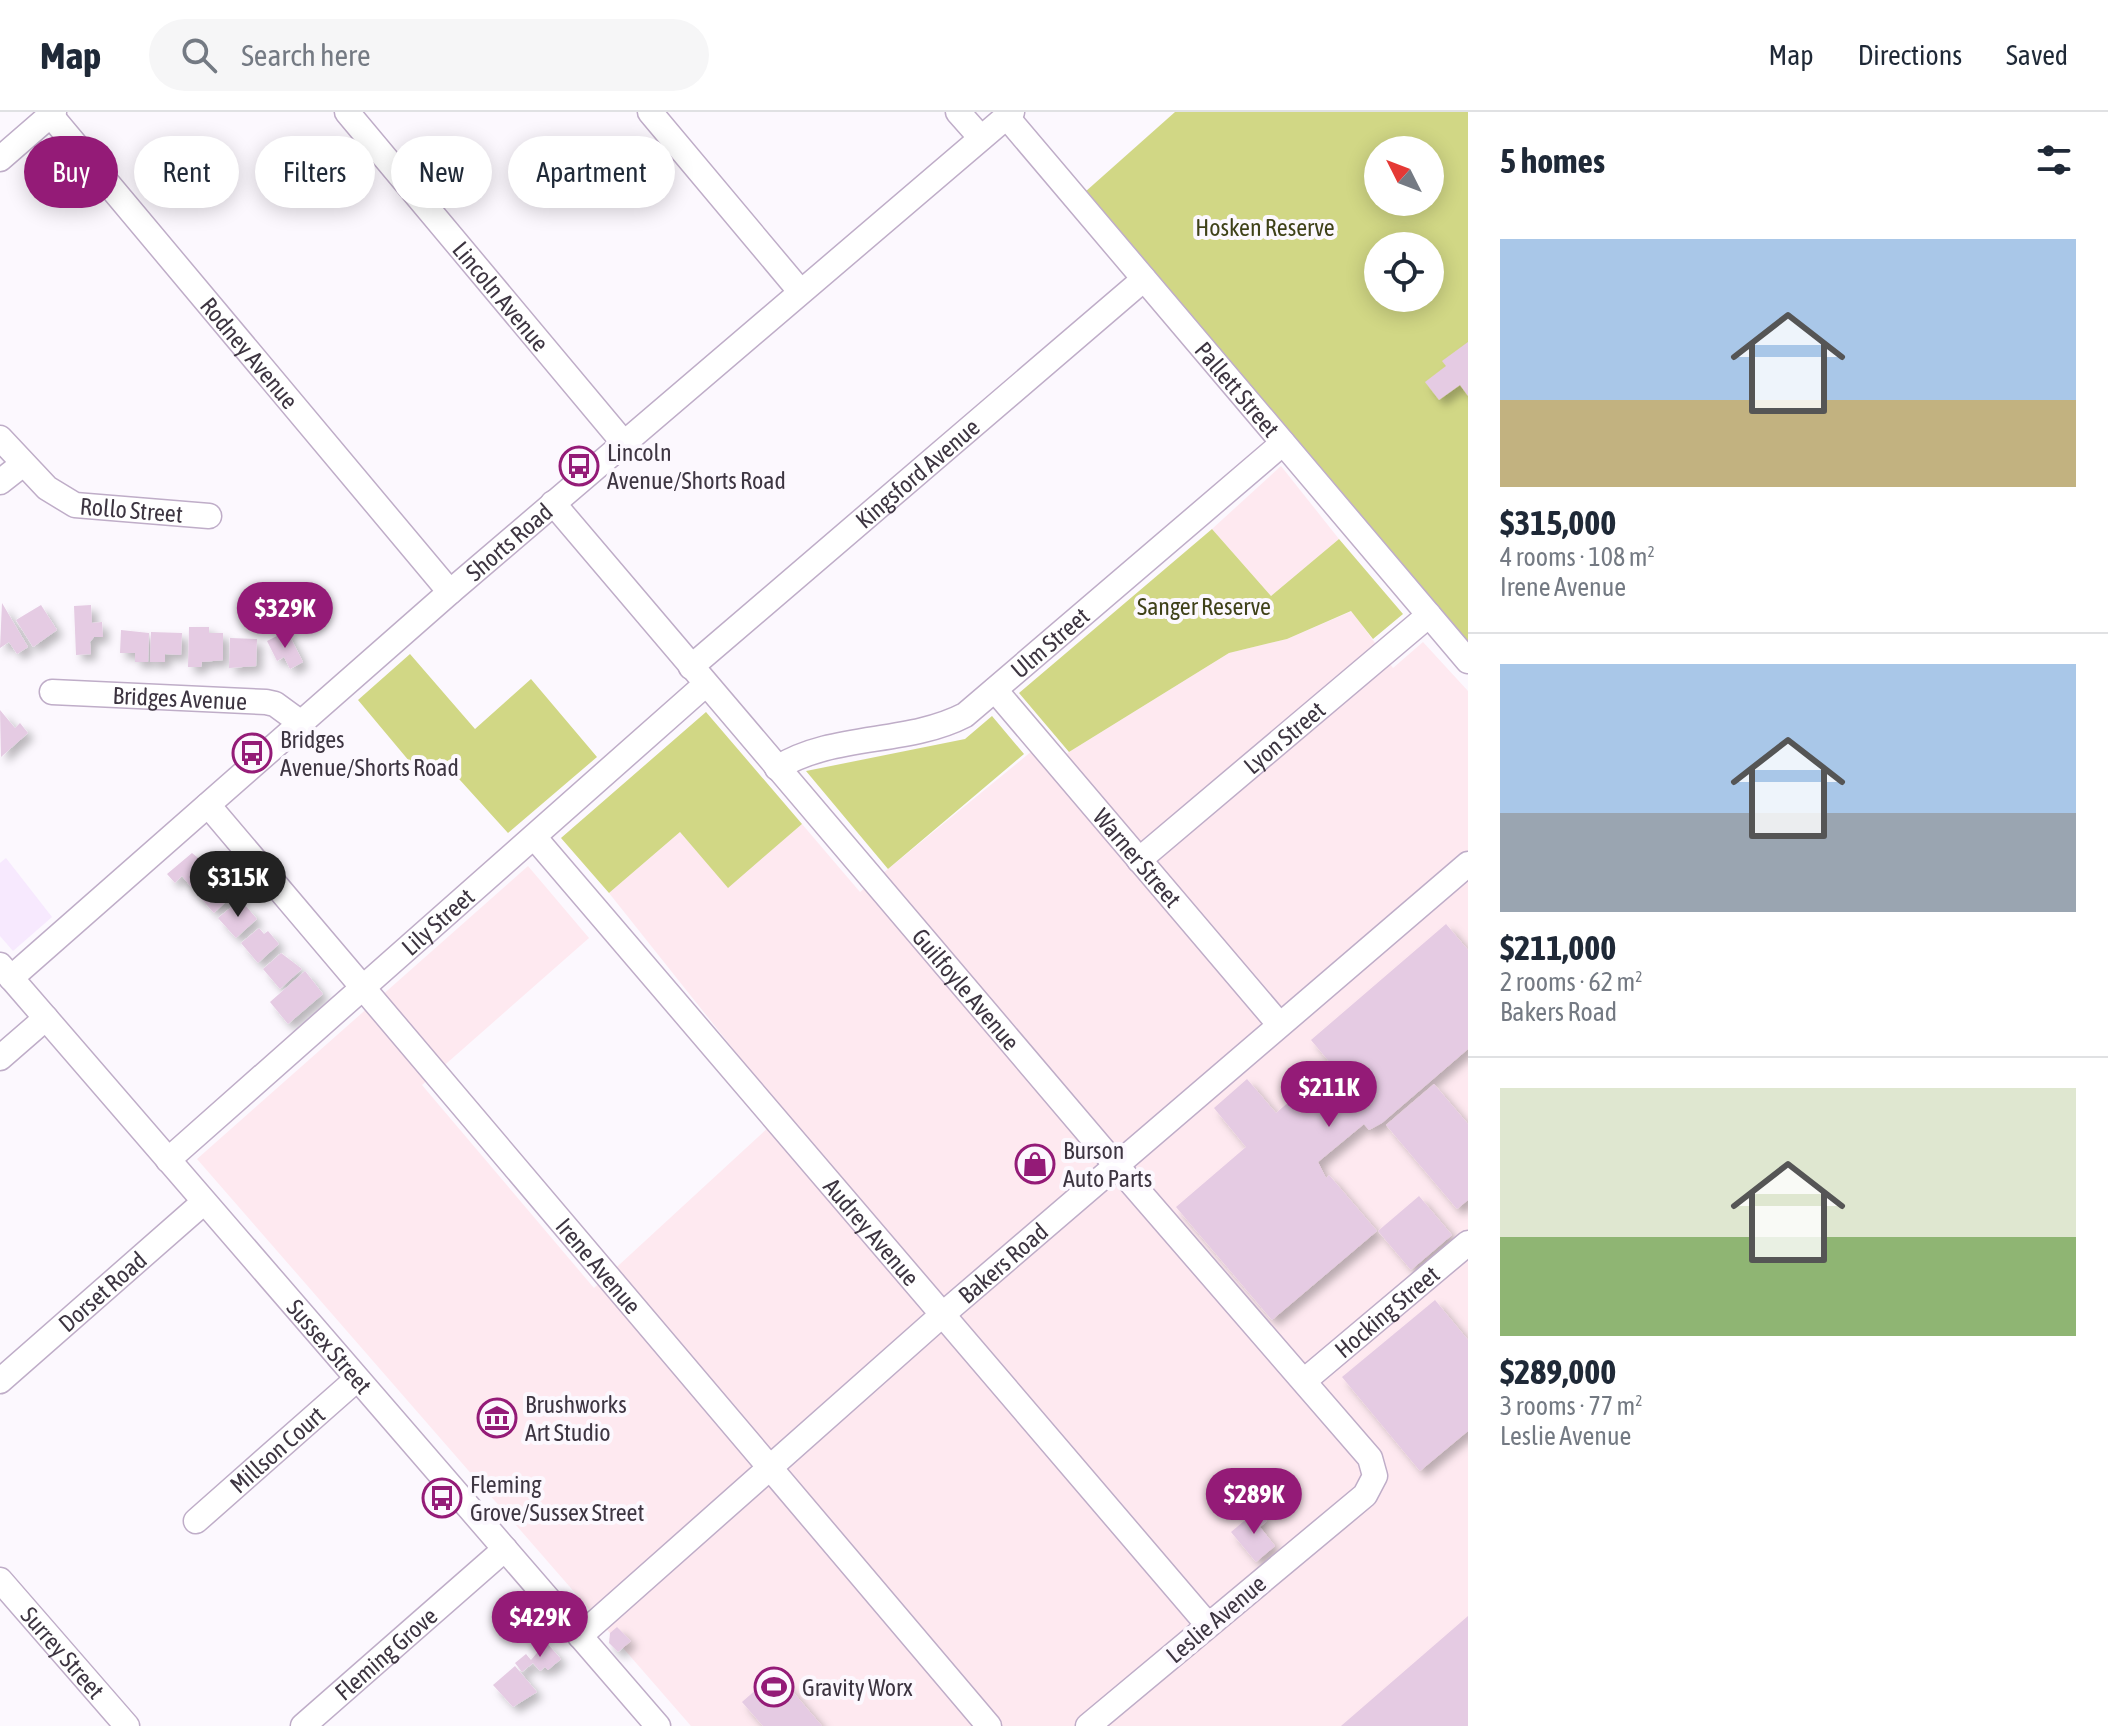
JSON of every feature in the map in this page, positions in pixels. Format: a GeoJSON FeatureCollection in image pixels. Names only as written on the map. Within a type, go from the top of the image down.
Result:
{"type":"FeatureCollection","features":[{"type":"Feature","properties":{"kind":"street","name":"Lincoln Avenue"},"geometry":{"type":"LineString","coordinates":[[347,112],[623,442]]}},
{"type":"Feature","properties":{"kind":"street"},"geometry":{"type":"LineString","coordinates":[[650,112],[800,291]]}},
{"type":"Feature","properties":{"kind":"street"},"geometry":{"type":"LineString","coordinates":[[958,112],[981,138]]}},
{"type":"Feature","properties":{"kind":"street"},"geometry":{"type":"LineString","coordinates":[[0,159],[51,113]]}},
{"type":"Feature","properties":{"kind":"street","name":"Rodney Avenue"},"geometry":{"type":"LineString","coordinates":[[51,113],[450,592]]}},
{"type":"Feature","properties":{"kind":"street","name":"Shorts Road"},"geometry":{"type":"LineString","coordinates":[[6,971],[208,805],[623,442],[1009,114]]}},
{"type":"Feature","properties":{"kind":"street","name":"Pallett Street"},"geometry":{"type":"LineString","coordinates":[[1009,114],[1144,279],[1468,661]]}},
{"type":"Feature","properties":{"kind":"street","name":"Kingsford Avenue"},"geometry":{"type":"LineString","coordinates":[[698,676],[1144,279]]}},
{"type":"Feature","properties":{"kind":"street","name":"Rollo Street"},"geometry":{"type":"LineString","coordinates":[[0,438],[47,488],[75,505],[209,516]]}},
{"type":"Feature","properties":{"kind":"street","name":"Ulm Street"},"geometry":{"type":"LineString","coordinates":[[777,768],[812,751],[954,721],[995,690],[1283,443]]}},
{"type":"Feature","properties":{"kind":"street"},"geometry":{"type":"LineString","coordinates":[[0,482],[23,464]]}},
{"type":"Feature","properties":{"kind":"street","name":"Guilfoyle Avenue"},"geometry":{"type":"LineString","coordinates":[[553,503],[1116,1166],[1370,1458],[1375,1476]]}},
{"type":"Feature","properties":{"kind":"street","name":"Lyon Street"},"geometry":{"type":"LineString","coordinates":[[1139,860],[1429,615]]}},
{"type":"Feature","properties":{"kind":"street","name":"Lily Street"},"geometry":{"type":"LineString","coordinates":[[168,1160],[535,838],[698,676]]}},
{"type":"Feature","properties":{"kind":"street","name":"Warner Street"},"geometry":{"type":"LineString","coordinates":[[995,690],[1279,1024]]}},
{"type":"Feature","properties":{"kind":"street","name":"Bridges Avenue"},"geometry":{"type":"LineString","coordinates":[[52,692],[266,702],[275,704],[301,723]]}},
{"type":"Feature","properties":{"kind":"street","name":"Irene Avenue"},"geometry":{"type":"LineString","coordinates":[[208,805],[989,1726]]}},
{"type":"Feature","properties":{"kind":"street","name":"Audrey Avenue"},"geometry":{"type":"LineString","coordinates":[[535,838],[1208,1625]]}},
{"type":"Feature","properties":{"kind":"street","name":"Bakers Road"},"geometry":{"type":"LineString","coordinates":[[580,1636],[942,1315],[1468,864]]}},
{"type":"Feature","properties":{"kind":"street","name":"Sussex Street"},"geometry":{"type":"LineString","coordinates":[[6,971],[658,1726]]}},
{"type":"Feature","properties":{"kind":"street"},"geometry":{"type":"LineString","coordinates":[[0,1058],[46,1018]]}},
{"type":"Feature","properties":{"kind":"street","name":"Dorset Road"},"geometry":{"type":"LineString","coordinates":[[0,1381],[204,1202]]}},
{"type":"Feature","properties":{"kind":"street","name":"Hocking Street"},"geometry":{"type":"LineString","coordinates":[[1304,1381],[1468,1243]]}},
{"type":"Feature","properties":{"kind":"street","name":"Millson Court"},"geometry":{"type":"LineString","coordinates":[[196,1521],[357,1379]]}},
{"type":"Feature","properties":{"kind":"street","name":"Leslie Avenue"},"geometry":{"type":"LineString","coordinates":[[1088,1726],[1365,1495],[1375,1476]]}},
{"type":"Feature","properties":{"kind":"street","name":"Fleming Grove"},"geometry":{"type":"LineString","coordinates":[[303,1726],[505,1549]]}},
{"type":"Feature","properties":{"kind":"street","name":"Surrey Street"},"geometry":{"type":"LineString","coordinates":[[0,1580],[127,1726]]}},
{"type":"Feature","properties":{"kind":"shaded area"},"geometry":{"type":"Polygon","coordinates":[[[1281,466],[1339,539],[1271,596],[1212,529],[1281,466]]]}},
{"type":"Feature","properties":{"kind":"shaded area"},"geometry":{"type":"Polygon","coordinates":[[[1352,611],[1393,668],[1423,642],[1468,691],[1468,1726],[691,1726],[197,1159],[528,866],[589,938],[422,1085],[594,1288],[784,1113],[609,893],[680,832],[728,887],[802,824],[860,892],[1032,751],[1048,769],[1069,752],[1229,653],[1287,639],[1352,611]]]}},
{"type":"Feature","properties":{"kind":"shaded area"},"geometry":{"type":"Polygon","coordinates":[[[6,858],[52,917],[13,951],[0,936],[0,863],[6,858]]]}},
{"type":"Feature","properties":{"kind":"green space","name":"Hosken Reserve"},"geometry":{"type":"Polygon","coordinates":[[[1175,112],[1468,112],[1468,644],[1085,192],[1175,112]]]}},
{"type":"Feature","properties":{"kind":"green space","name":"Sanger Reserve"},"geometry":{"type":"Polygon","coordinates":[[[1212,529],[1271,596],[1339,539],[1403,614],[1373,639],[1351,611],[1287,639],[1229,653],[1069,752],[1019,693],[1212,529]]]}},
{"type":"Feature","properties":{"kind":"green space"},"geometry":{"type":"Polygon","coordinates":[[[410,654],[475,729],[531,679],[597,757],[508,833],[440,758],[420,774],[358,700],[410,654]]]}},
{"type":"Feature","properties":{"kind":"green space"},"geometry":{"type":"Polygon","coordinates":[[[706,712],[802,824],[728,888],[680,832],[609,893],[561,838],[706,712]]]}},
{"type":"Feature","properties":{"kind":"green space"},"geometry":{"type":"Polygon","coordinates":[[[992,716],[1024,754],[888,869],[806,771],[965,739],[992,716]]]}},
{"type":"Feature","properties":{"kind":"building"},"geometry":{"type":"Polygon","coordinates":[[[1468,342],[1468,396],[1460,385],[1439,400],[1425,382],[1446,366],[1442,361],[1468,342]]]}},
{"type":"Feature","properties":{"kind":"building"},"geometry":{"type":"Polygon","coordinates":[[[2,603],[28,647],[17,654],[9,642],[0,648],[2,603]]]}},
{"type":"Feature","properties":{"kind":"building"},"geometry":{"type":"Polygon","coordinates":[[[41,605],[57,630],[33,647],[16,620],[41,605]]]}},
{"type":"Feature","properties":{"kind":"building"},"geometry":{"type":"Polygon","coordinates":[[[91,605],[92,623],[102,622],[103,637],[94,637],[90,642],[91,654],[76,655],[74,606],[91,605]]]}},
{"type":"Feature","properties":{"kind":"building"},"geometry":{"type":"Polygon","coordinates":[[[189,627],[209,627],[209,633],[223,633],[223,660],[202,662],[201,667],[188,667],[189,627]]]}},
{"type":"Feature","properties":{"kind":"building"},"geometry":{"type":"Polygon","coordinates":[[[121,630],[149,633],[148,662],[135,662],[135,653],[120,653],[121,630]]]}},
{"type":"Feature","properties":{"kind":"building"},"geometry":{"type":"Polygon","coordinates":[[[287,631],[303,662],[290,669],[284,657],[277,661],[267,641],[287,631]]]}},
{"type":"Feature","properties":{"kind":"building"},"geometry":{"type":"Polygon","coordinates":[[[151,632],[182,633],[181,655],[165,654],[165,662],[150,662],[151,632]]]}},
{"type":"Feature","properties":{"kind":"building"},"geometry":{"type":"Polygon","coordinates":[[[230,638],[257,639],[256,666],[229,668],[230,638]]]}},
{"type":"Feature","properties":{"kind":"building"},"geometry":{"type":"Polygon","coordinates":[[[0,710],[15,728],[20,723],[28,733],[1,757],[0,710]]]}},
{"type":"Feature","properties":{"kind":"building"},"geometry":{"type":"Polygon","coordinates":[[[192,853],[212,869],[191,887],[182,876],[175,883],[167,874],[192,853]]]}},
{"type":"Feature","properties":{"kind":"building"},"geometry":{"type":"Polygon","coordinates":[[[214,878],[234,894],[214,913],[197,894],[214,878]]]}},
{"type":"Feature","properties":{"kind":"building"},"geometry":{"type":"Polygon","coordinates":[[[236,903],[242,909],[245,905],[257,919],[236,938],[218,918],[236,903]]]}},
{"type":"Feature","properties":{"kind":"building"},"geometry":{"type":"Polygon","coordinates":[[[1446,924],[1468,950],[1468,1049],[1382,1123],[1369,1130],[1364,1124],[1318,1162],[1326,1178],[1329,1175],[1377,1231],[1272,1320],[1176,1207],[1246,1147],[1214,1108],[1247,1079],[1276,1113],[1332,1065],[1311,1040],[1446,924]]]}},
{"type":"Feature","properties":{"kind":"building"},"geometry":{"type":"Polygon","coordinates":[[[259,928],[264,934],[268,931],[279,944],[258,963],[241,943],[259,928]]]}},
{"type":"Feature","properties":{"kind":"building"},"geometry":{"type":"Polygon","coordinates":[[[281,953],[302,969],[280,989],[263,969],[281,953]]]}},
{"type":"Feature","properties":{"kind":"building"},"geometry":{"type":"Polygon","coordinates":[[[305,971],[323,994],[288,1024],[270,1002],[305,971]]]}},
{"type":"Feature","properties":{"kind":"building"},"geometry":{"type":"Polygon","coordinates":[[[1434,1084],[1468,1124],[1468,1200],[1457,1209],[1386,1125],[1434,1084]]]}},
{"type":"Feature","properties":{"kind":"building"},"geometry":{"type":"Polygon","coordinates":[[[1419,1196],[1452,1235],[1411,1270],[1378,1231],[1419,1196]]]}},
{"type":"Feature","properties":{"kind":"building"},"geometry":{"type":"Polygon","coordinates":[[[1435,1300],[1468,1340],[1468,1431],[1420,1471],[1342,1377],[1435,1300]]]}},
{"type":"Feature","properties":{"kind":"building"},"geometry":{"type":"Polygon","coordinates":[[[1257,1510],[1267,1521],[1260,1527],[1275,1546],[1256,1562],[1231,1532],[1257,1510]]]}},
{"type":"Feature","properties":{"kind":"building"},"geometry":{"type":"Polygon","coordinates":[[[1468,1616],[1468,1726],[1341,1726],[1468,1616]]]}},
{"type":"Feature","properties":{"kind":"building"},"geometry":{"type":"Polygon","coordinates":[[[617,1627],[631,1641],[618,1652],[609,1643],[610,1633],[617,1627]]]}},
{"type":"Feature","properties":{"kind":"building"},"geometry":{"type":"Polygon","coordinates":[[[546,1642],[561,1659],[548,1670],[545,1667],[540,1671],[533,1663],[522,1672],[515,1663],[526,1654],[531,1660],[546,1642]]]}},
{"type":"Feature","properties":{"kind":"building"},"geometry":{"type":"Polygon","coordinates":[[[515,1666],[537,1692],[513,1707],[493,1685],[515,1666]]]}},
{"type":"Feature","properties":{"kind":"building","name":"Gravity Worx"},"geometry":{"type":"Polygon","coordinates":[[[776,1672],[822,1726],[763,1726],[742,1702],[776,1672]]]}},
{"type":"Feature","properties":{"kind":"place","name":"Lincoln Avenue/Shorts Road"},"geometry":{"type":"Point","coordinates":[579,466]}},
{"type":"Feature","properties":{"kind":"place","name":"Bridges Avenue/Shorts Road"},"geometry":{"type":"Point","coordinates":[252,753]}},
{"type":"Feature","properties":{"kind":"place","name":"Burson Auto Parts"},"geometry":{"type":"Point","coordinates":[1035,1164]}},
{"type":"Feature","properties":{"kind":"place","name":"Brushworks Art Studio"},"geometry":{"type":"Point","coordinates":[497,1418]}},
{"type":"Feature","properties":{"kind":"place","name":"Fleming Grove/Sussex Street"},"geometry":{"type":"Point","coordinates":[442,1498]}},
{"type":"Feature","properties":{"kind":"place","name":"Gravity Worx"},"geometry":{"type":"Point","coordinates":[774,1687]}}]}
